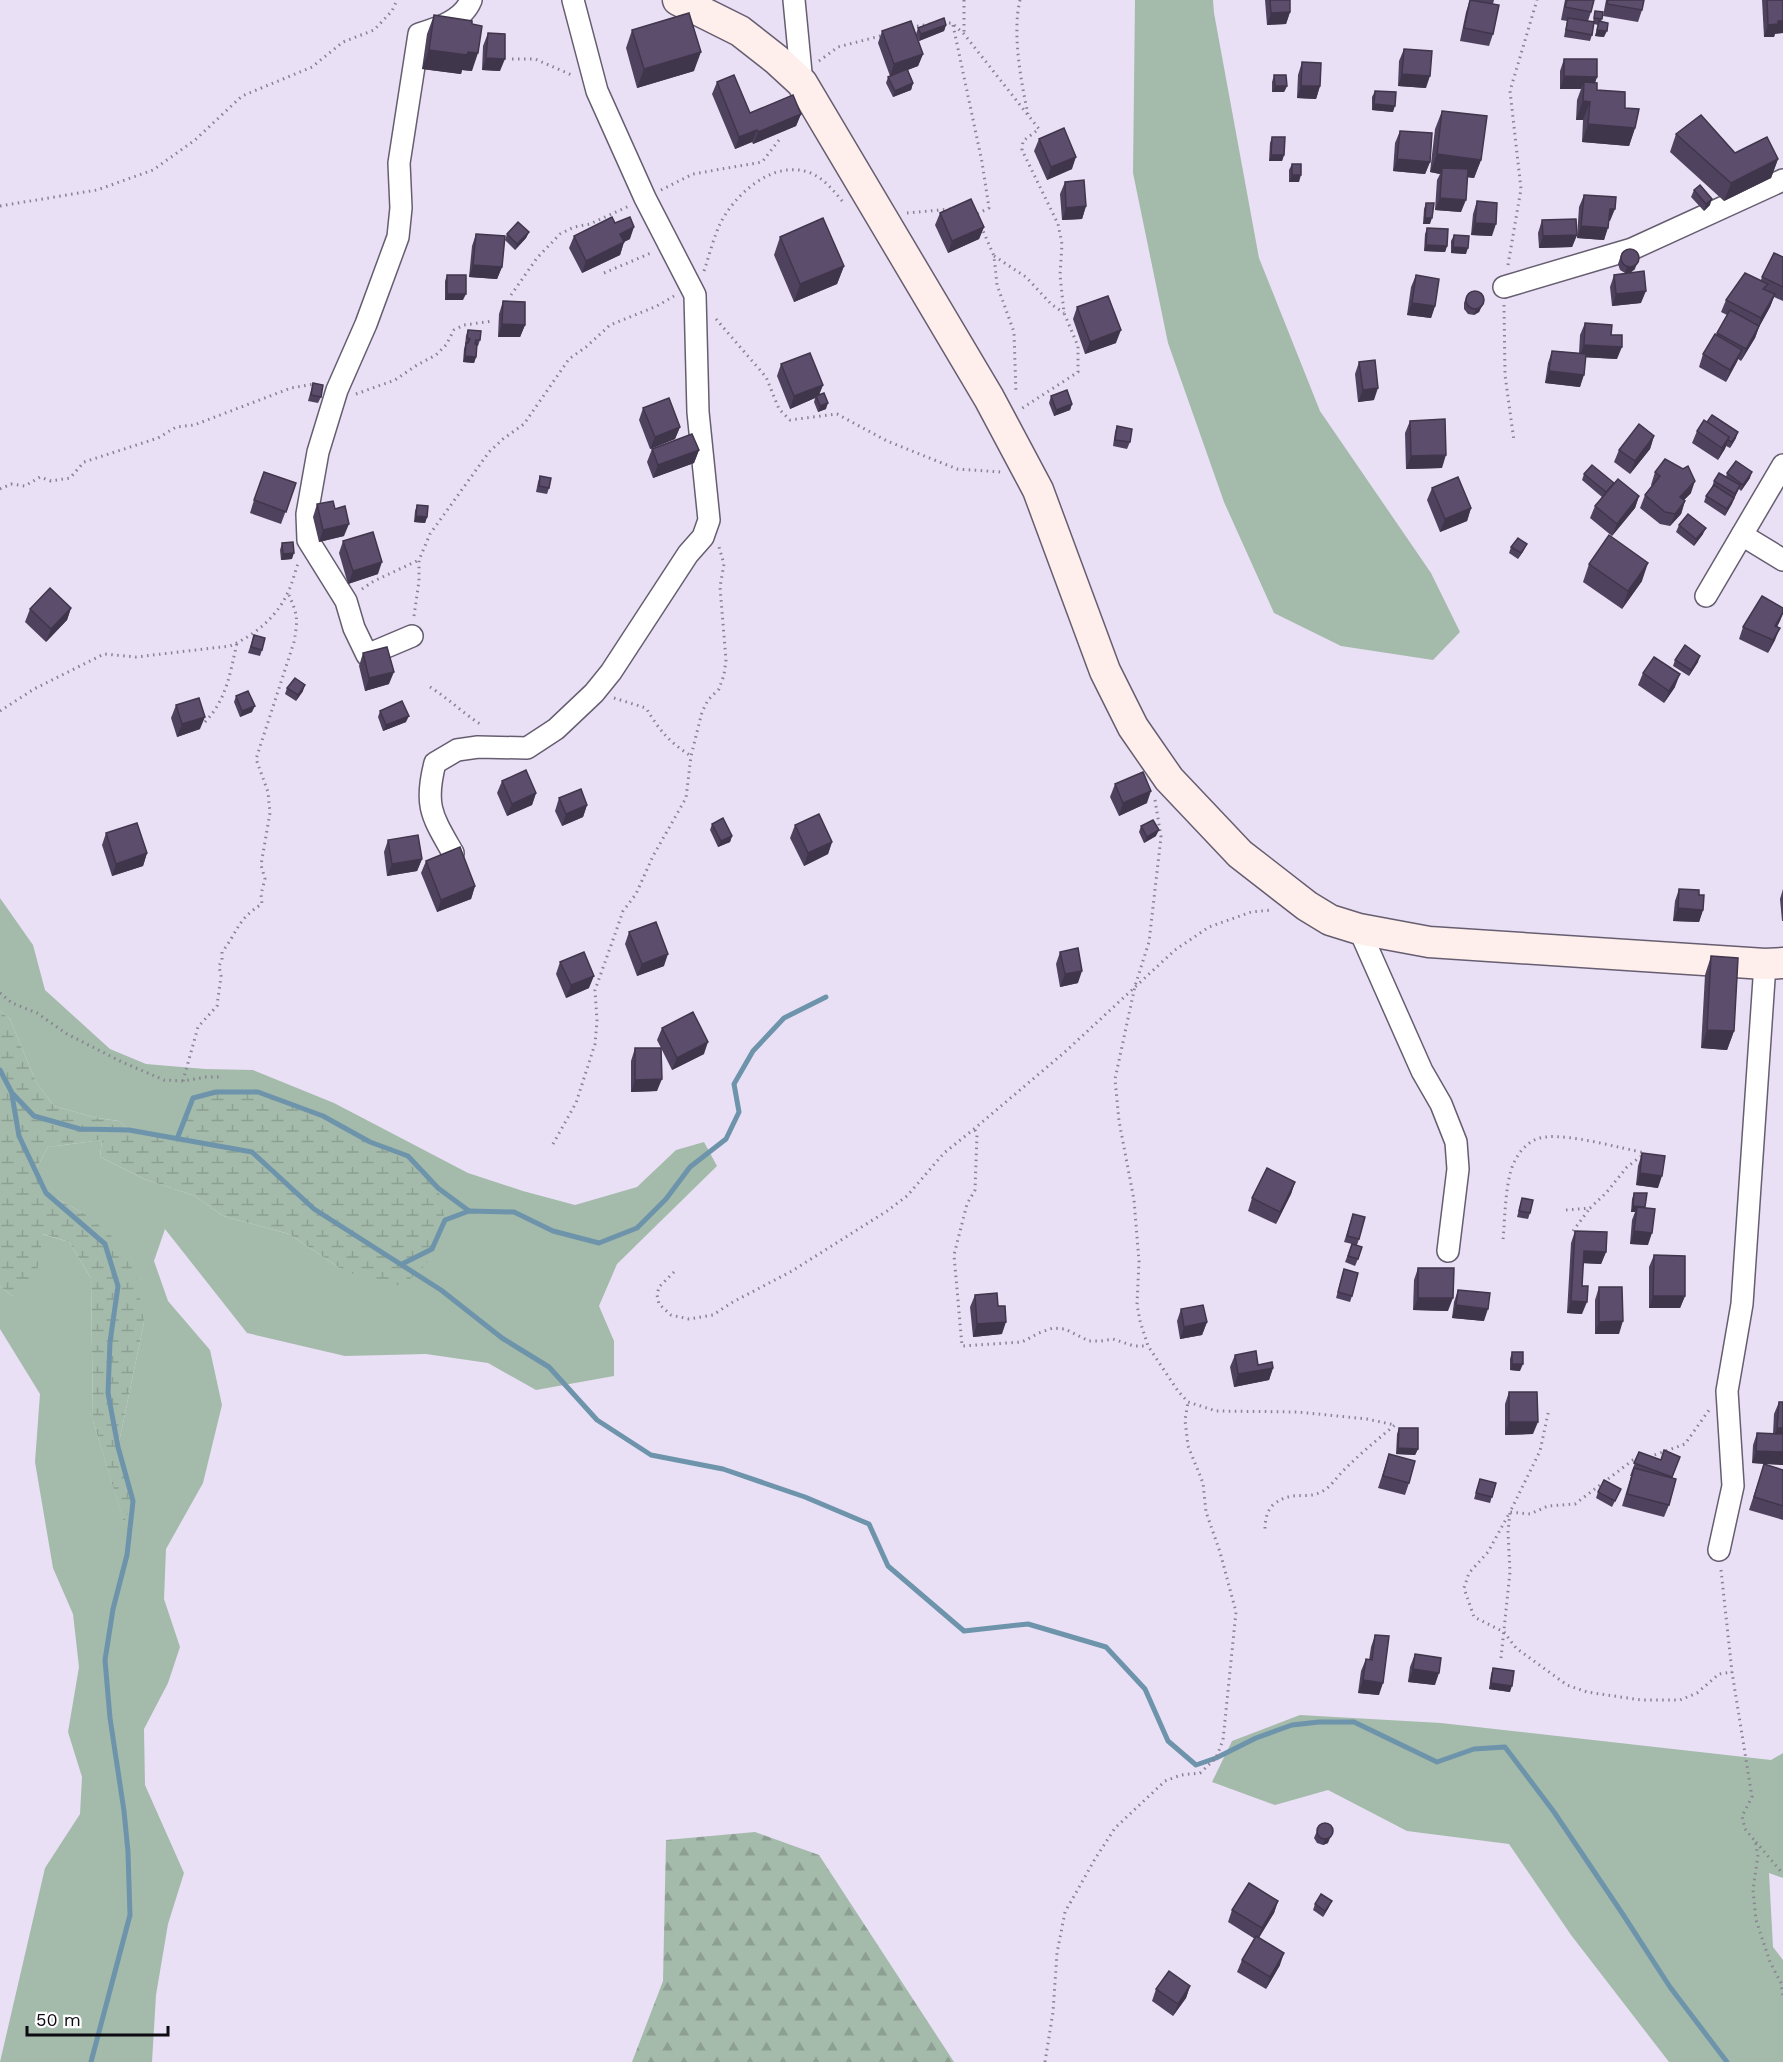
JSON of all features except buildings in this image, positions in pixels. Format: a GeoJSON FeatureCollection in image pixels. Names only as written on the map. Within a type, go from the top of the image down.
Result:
{"type":"FeatureCollection","features":[{"type":"Feature","properties":{"kind":"street"},"geometry":{"type":"LineString","coordinates":[[412,636],[367,655],[354,628],[346,601],[308,540],[307,514],[318,452],[340,384],[366,324],[398,237],[401,208],[399,163],[420,34],[439,28],[467,10],[471,0]]}},
{"type":"Feature","properties":{"kind":"street"},"geometry":{"type":"LineString","coordinates":[[453,853],[437,825],[429,801],[430,783],[435,763],[457,750],[478,747],[527,748],[556,729],[594,693],[610,672],[688,554],[703,537],[709,520],[698,412],[693,290],[623,150],[593,80],[573,0]]}},
{"type":"Feature","properties":{"kind":"street"},"geometry":{"type":"LineString","coordinates":[[678,0],[740,31],[802,83],[989,398],[1038,490],[1105,671],[1132,727],[1169,779],[1240,854],[1307,906],[1330,920],[1359,929],[1429,942],[1774,964],[1742,1304],[1727,1391],[1733,1486],[1719,1550]]}},
{"type":"Feature","properties":{"kind":"street"},"geometry":{"type":"LineString","coordinates":[[794,0],[802,83]]}},
{"type":"Feature","properties":{"kind":"street"},"geometry":{"type":"LineString","coordinates":[[1504,287],[1632,249],[1783,180]]}},
{"type":"Feature","properties":{"kind":"street"},"geometry":{"type":"LineString","coordinates":[[1706,596],[1783,465]]}},
{"type":"Feature","properties":{"kind":"street"},"geometry":{"type":"LineString","coordinates":[[1742,535],[1783,560]]}},
{"type":"Feature","properties":{"kind":"street"},"geometry":{"type":"LineString","coordinates":[[1359,929],[1422,1071],[1441,1104],[1456,1142],[1458,1170],[1448,1251]]}},
{"type":"Feature","properties":{"kind":"path"},"geometry":{"type":"LineString","coordinates":[[0,206],[97,190],[153,170],[195,140],[242,96],[312,67],[343,42],[374,30],[392,11],[397,0]]}},
{"type":"Feature","properties":{"kind":"path"},"geometry":{"type":"LineString","coordinates":[[964,0],[964,34]]}},
{"type":"Feature","properties":{"kind":"path"},"geometry":{"type":"LineString","coordinates":[[1020,0],[1018,41],[1024,97],[1029,116]]}},
{"type":"Feature","properties":{"kind":"path"},"geometry":{"type":"LineString","coordinates":[[1514,441],[1505,375],[1504,287],[1521,189],[1510,91],[1537,0]]}},
{"type":"Feature","properties":{"kind":"path"},"geometry":{"type":"LineString","coordinates":[[952,23],[982,162],[989,208],[976,215]]}},
{"type":"Feature","properties":{"kind":"path"},"geometry":{"type":"LineString","coordinates":[[908,28],[918,25],[952,23],[964,34],[1039,129],[1023,141],[1022,150],[1058,224],[1062,244],[1060,275],[1064,313],[1078,346],[1078,372],[1017,412],[1014,332],[997,285],[994,256],[980,225]]}},
{"type":"Feature","properties":{"kind":"path"},"geometry":{"type":"LineString","coordinates":[[802,83],[817,62],[837,47],[890,33]]}},
{"type":"Feature","properties":{"kind":"path"},"geometry":{"type":"LineString","coordinates":[[512,59],[535,59],[580,78],[593,80]]}},
{"type":"Feature","properties":{"kind":"path"},"geometry":{"type":"LineString","coordinates":[[412,636],[419,560],[430,534],[489,452],[524,424],[569,359],[610,325],[693,290],[719,226],[733,204],[752,185],[769,175],[789,170],[808,172],[828,184],[849,210]]}},
{"type":"Feature","properties":{"kind":"path"},"geometry":{"type":"LineString","coordinates":[[882,215],[956,208]]}},
{"type":"Feature","properties":{"kind":"path"},"geometry":{"type":"LineString","coordinates":[[604,273],[670,245]]}},
{"type":"Feature","properties":{"kind":"path"},"geometry":{"type":"LineString","coordinates":[[994,256],[1026,277],[1051,304],[1064,313]]}},
{"type":"Feature","properties":{"kind":"path"},"geometry":{"type":"LineString","coordinates":[[693,290],[766,377],[779,409],[790,420],[837,414],[886,441],[957,469],[1030,475]]}},
{"type":"Feature","properties":{"kind":"path"},"geometry":{"type":"LineString","coordinates":[[0,489],[11,484],[25,486],[40,477],[51,481],[70,478],[84,462],[158,438],[176,427],[194,425],[291,388],[340,384],[350,394],[357,394],[395,380],[436,355],[446,345],[454,330],[464,325],[493,321]]}},
{"type":"Feature","properties":{"kind":"path"},"geometry":{"type":"LineString","coordinates":[[553,1144],[576,1103],[587,1062],[595,1044],[597,1022],[595,990],[623,911],[636,894],[653,856],[686,798],[691,756],[702,712],[708,700],[719,689],[726,660],[720,587],[724,564],[709,520]]}},
{"type":"Feature","properties":{"kind":"path"},"geometry":{"type":"LineString","coordinates":[[0,711],[34,689],[104,654],[136,657],[187,653],[237,643],[266,624],[288,593],[308,540]]}},
{"type":"Feature","properties":{"kind":"path"},"geometry":{"type":"LineString","coordinates":[[346,601],[374,581],[419,560]]}},
{"type":"Feature","properties":{"kind":"path"},"geometry":{"type":"LineString","coordinates":[[183,1081],[198,1027],[217,1006],[222,952],[232,940],[241,921],[249,912],[262,904],[261,894],[265,879],[261,865],[270,813],[268,792],[256,759],[294,642],[297,611],[288,593]]}},
{"type":"Feature","properties":{"kind":"path"},"geometry":{"type":"LineString","coordinates":[[205,722],[216,711],[225,692],[237,643]]}},
{"type":"Feature","properties":{"kind":"path"},"geometry":{"type":"LineString","coordinates":[[430,687],[454,702],[470,718],[515,747]]}},
{"type":"Feature","properties":{"kind":"path"},"geometry":{"type":"LineString","coordinates":[[594,693],[646,708],[673,744],[691,756]]}},
{"type":"Feature","properties":{"kind":"path"},"geometry":{"type":"LineString","coordinates":[[1154,798],[1161,837],[1149,942],[1136,986],[1115,1079],[1119,1121],[1134,1200],[1139,1261],[1137,1305],[1148,1346],[1188,1402],[1216,1411],[1298,1412],[1367,1419],[1395,1425],[1345,1469],[1324,1491],[1311,1496],[1286,1497],[1272,1506],[1265,1520],[1264,1530]]}},
{"type":"Feature","properties":{"kind":"path"},"geometry":{"type":"LineString","coordinates":[[674,1272],[659,1287],[657,1295],[659,1304],[671,1315],[689,1319],[713,1315],[792,1270],[907,1196],[944,1153],[1081,1037],[1175,950],[1209,927],[1251,912],[1307,906]]}},
{"type":"Feature","properties":{"kind":"path"},"geometry":{"type":"LineString","coordinates":[[0,993],[12,1003],[37,1013],[67,1034],[164,1080],[183,1081],[224,1077]]}},
{"type":"Feature","properties":{"kind":"path"},"geometry":{"type":"LineString","coordinates":[[974,1129],[977,1135],[975,1190],[967,1204],[954,1255],[962,1346],[1022,1342],[1053,1328],[1065,1329],[1089,1341],[1113,1339],[1134,1346],[1148,1346]]}},
{"type":"Feature","properties":{"kind":"path"},"geometry":{"type":"LineString","coordinates":[[1503,1239],[1510,1174],[1523,1148],[1545,1137],[1570,1138],[1646,1153],[1627,1167],[1606,1193],[1590,1208],[1573,1231]]}},
{"type":"Feature","properties":{"kind":"path"},"geometry":{"type":"LineString","coordinates":[[1566,1210],[1590,1208]]}},
{"type":"Feature","properties":{"kind":"path"},"geometry":{"type":"LineString","coordinates":[[1510,1512],[1530,1514],[1548,1506],[1575,1504],[1633,1460],[1656,1455],[1685,1444],[1703,1416],[1727,1391]]}},
{"type":"Feature","properties":{"kind":"path"},"geometry":{"type":"LineString","coordinates":[[1044,2062],[1053,2012],[1057,1953],[1065,1912],[1115,1828],[1165,1781],[1181,1775],[1200,1773],[1216,1758],[1225,1730],[1236,1612],[1220,1552],[1206,1512],[1203,1483],[1188,1446],[1185,1420],[1188,1402]]}},
{"type":"Feature","properties":{"kind":"path"},"geometry":{"type":"LineString","coordinates":[[1549,1409],[1540,1451],[1488,1552],[1469,1573],[1464,1588],[1474,1617],[1504,1632],[1516,1648],[1567,1685],[1587,1692],[1641,1700],[1680,1700],[1697,1693],[1719,1674],[1732,1672]]}},
{"type":"Feature","properties":{"kind":"path"},"geometry":{"type":"LineString","coordinates":[[1501,1658],[1510,1572],[1510,1512]]}},
{"type":"Feature","properties":{"kind":"path"},"geometry":{"type":"LineString","coordinates":[[1719,1550],[1732,1672],[1752,1797],[1742,1816],[1745,1829],[1783,1874]]}},
{"type":"Feature","properties":{"kind":"path"},"geometry":{"type":"LineString","coordinates":[[1755,1841],[1758,1855],[1753,1890],[1756,1920],[1770,1962],[1781,1983],[1783,1996]]}},
{"type":"Feature","properties":{"kind":"green space"},"geometry":{"type":"Polygon","coordinates":[[[1135,0],[1213,0],[1259,258],[1320,411],[1431,573],[1460,632],[1433,660],[1341,646],[1274,613],[1224,502],[1168,343],[1133,173],[1135,0]]]}},
{"type":"Feature","properties":{"kind":"green space"},"geometry":{"type":"Polygon","coordinates":[[[0,898],[33,945],[45,990],[110,1049],[146,1064],[253,1070],[334,1103],[468,1173],[575,1205],[637,1187],[676,1150],[704,1142],[717,1166],[617,1264],[599,1306],[614,1341],[614,1376],[536,1390],[488,1363],[426,1354],[345,1356],[247,1333],[165,1229],[154,1261],[168,1301],[210,1350],[222,1405],[203,1483],[166,1549],[164,1599],[180,1647],[168,1683],[144,1729],[145,1785],[184,1873],[168,1924],[156,1995],[152,2062],[0,2062],[45,1868],[80,1814],[82,1777],[68,1732],[79,1667],[73,1614],[53,1568],[35,1462],[40,1394],[0,1329],[0,1286],[12,1296],[42,1234],[69,1242],[91,1278],[93,1421],[124,1522],[133,1501],[118,1447],[144,1322],[83,1213],[46,1193],[35,1171],[48,1147],[102,1140],[100,1157],[144,1179],[195,1196],[223,1216],[289,1234],[341,1269],[427,1264],[432,1249],[408,1156],[370,1142],[323,1116],[177,1139],[129,1130],[119,1121],[97,1118],[54,1106],[36,1082],[10,1019],[0,1011],[0,898]]]}},
{"type":"Feature","properties":{"kind":"green space"},"geometry":{"type":"Polygon","coordinates":[[[0,1011],[10,1019],[36,1082],[54,1106],[97,1118],[119,1121],[129,1130],[177,1139],[193,1098],[216,1092],[258,1092],[323,1116],[370,1142],[408,1156],[438,1188],[445,1220],[427,1264],[404,1284],[386,1287],[341,1269],[289,1234],[223,1216],[195,1196],[144,1179],[100,1157],[102,1140],[48,1147],[35,1171],[46,1193],[83,1213],[110,1234],[136,1274],[144,1322],[118,1447],[133,1501],[124,1523],[93,1421],[91,1278],[69,1242],[43,1234],[37,1272],[12,1296],[0,1286],[0,1011]]]}},
{"type":"Feature","properties":{"kind":"green space"},"geometry":{"type":"Polygon","coordinates":[[[1300,1715],[1441,1723],[1771,1760],[1783,1753],[1783,1878],[1769,1873],[1773,1947],[1783,1960],[1783,2062],[1669,2062],[1571,1935],[1509,1844],[1407,1831],[1328,1790],[1275,1805],[1212,1782],[1232,1741],[1300,1715]]]}},
{"type":"Feature","properties":{"kind":"green space"},"geometry":{"type":"Polygon","coordinates":[[[755,1832],[819,1855],[954,2062],[632,2062],[663,1981],[666,1840],[755,1832]]]}},
{"type":"Feature","properties":{"kind":"waterway"},"geometry":{"type":"LineString","coordinates":[[402,1264],[432,1249],[445,1220],[469,1211],[514,1212],[553,1231],[599,1243],[637,1228],[666,1199],[690,1167],[726,1139],[739,1112],[734,1084],[753,1051],[784,1018],[826,997]]}},
{"type":"Feature","properties":{"kind":"waterway"},"geometry":{"type":"LineString","coordinates":[[0,1070],[12,1093],[34,1116],[80,1129],[129,1130],[252,1152],[314,1209],[441,1290],[502,1338],[549,1367],[597,1420],[651,1455],[723,1469],[805,1497],[869,1524],[888,1566],[964,1631],[1028,1624],[1106,1647],[1145,1689],[1168,1741],[1196,1765],[1216,1758],[1256,1738],[1292,1725],[1319,1722],[1354,1722],[1437,1762],[1474,1749],[1505,1747],[1554,1812],[1670,1987],[1727,2062]]}},
{"type":"Feature","properties":{"kind":"waterway"},"geometry":{"type":"LineString","coordinates":[[177,1139],[193,1098],[216,1092],[258,1092],[323,1116],[370,1142],[408,1156],[438,1188],[469,1211]]}},
{"type":"Feature","properties":{"kind":"waterway"},"geometry":{"type":"LineString","coordinates":[[12,1095],[19,1136],[46,1193],[105,1244],[118,1286],[110,1342],[108,1393],[118,1447],[133,1501],[127,1555],[113,1609],[105,1660],[110,1718],[124,1811],[130,1915],[91,2062]]}}]}
